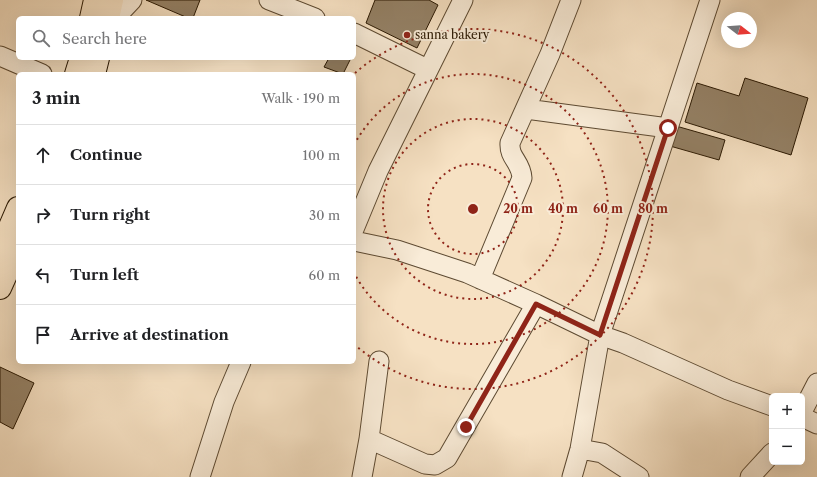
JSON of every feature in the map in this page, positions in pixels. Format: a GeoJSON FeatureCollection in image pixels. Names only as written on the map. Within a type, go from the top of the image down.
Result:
{"type":"FeatureCollection","features":[{"type":"Feature","properties":{"kind":"main road"},"geometry":{"type":"LineString","coordinates":[[91,16],[95,0]]}},
{"type":"Feature","properties":{"kind":"main road"},"geometry":{"type":"LineString","coordinates":[[108,16],[112,0]]}},
{"type":"Feature","properties":{"kind":"main road"},"geometry":{"type":"LineString","coordinates":[[77,72],[80,60]]}},
{"type":"Feature","properties":{"kind":"main road"},"geometry":{"type":"LineString","coordinates":[[94,72],[98,60]]}},
{"type":"Feature","properties":{"kind":"main road"},"geometry":{"type":"LineString","coordinates":[[0,250],[16,213]]}},
{"type":"Feature","properties":{"kind":"main road"},"geometry":{"type":"LineString","coordinates":[[0,288],[16,252]]}},
{"type":"Feature","properties":{"kind":"street"},"geometry":{"type":"LineString","coordinates":[[117,16],[132,0]]}},
{"type":"Feature","properties":{"kind":"street"},"geometry":{"type":"LineString","coordinates":[[268,0],[310,16]]}},
{"type":"Feature","properties":{"kind":"street"},"geometry":{"type":"LineString","coordinates":[[356,224],[378,171],[463,0]]}},
{"type":"Feature","properties":{"kind":"street"},"geometry":{"type":"LineString","coordinates":[[480,278],[522,178],[521,170],[510,152],[510,142],[550,54],[571,0]]}},
{"type":"Feature","properties":{"kind":"street"},"geometry":{"type":"LineString","coordinates":[[572,477],[580,449],[600,335],[710,0]]}},
{"type":"Feature","properties":{"kind":"street"},"geometry":{"type":"LineString","coordinates":[[356,34],[428,69]]}},
{"type":"Feature","properties":{"kind":"street"},"geometry":{"type":"LineString","coordinates":[[0,56],[37,72]]}},
{"type":"Feature","properties":{"kind":"street"},"geometry":{"type":"LineString","coordinates":[[526,109],[668,128]]}},
{"type":"Feature","properties":{"kind":"street"},"geometry":{"type":"LineString","coordinates":[[356,241],[397,250],[480,278],[600,335],[623,343],[728,390],[769,405]]}},
{"type":"Feature","properties":{"kind":"street"},"geometry":{"type":"LineString","coordinates":[[369,439],[425,464],[437,471],[447,458],[497,374],[536,304]]}},
{"type":"Feature","properties":{"kind":"street"},"geometry":{"type":"LineString","coordinates":[[362,477],[369,439],[379,361]]}},
{"type":"Feature","properties":{"kind":"street"},"geometry":{"type":"LineString","coordinates":[[200,477],[224,402],[241,364]]}},
{"type":"Feature","properties":{"kind":"street"},"geometry":{"type":"LineString","coordinates":[[805,406],[817,383]]}},
{"type":"Feature","properties":{"kind":"street"},"geometry":{"type":"LineString","coordinates":[[805,418],[817,424]]}},
{"type":"Feature","properties":{"kind":"street"},"geometry":{"type":"LineString","coordinates":[[580,449],[602,454],[639,477]]}},
{"type":"Feature","properties":{"kind":"street"},"geometry":{"type":"LineString","coordinates":[[750,477],[769,456]]}},
{"type":"Feature","properties":{"kind":"building"},"geometry":{"type":"Polygon","coordinates":[[[146,0],[200,0],[194,16],[183,16],[146,0]]]}},
{"type":"Feature","properties":{"kind":"building","name":"sanna bakery"},"geometry":{"type":"Polygon","coordinates":[[[375,0],[429,0],[438,5],[417,48],[366,23],[375,0]]]}},
{"type":"Feature","properties":{"kind":"building"},"geometry":{"type":"Polygon","coordinates":[[[328,60],[350,60],[344,72],[338,72],[324,67],[328,60]]]}},
{"type":"Feature","properties":{"kind":"building"},"geometry":{"type":"Polygon","coordinates":[[[745,78],[808,98],[791,155],[685,122],[697,83],[739,96],[745,78]]]}},
{"type":"Feature","properties":{"kind":"building"},"geometry":{"type":"Polygon","coordinates":[[[676,126],[725,140],[719,160],[670,146],[676,126]]]}},
{"type":"Feature","properties":{"kind":"building"},"geometry":{"type":"Polygon","coordinates":[[[0,367],[34,383],[13,429],[0,422],[0,367]]]}},
{"type":"Feature","properties":{"kind":"place","name":"sanna bakery"},"geometry":{"type":"Point","coordinates":[407,35]}},
{"type":"Feature","properties":{"kind":"route"},"geometry":{"type":"LineString","coordinates":[[466,427],[536,304],[600,335],[668,128]]}}]}
